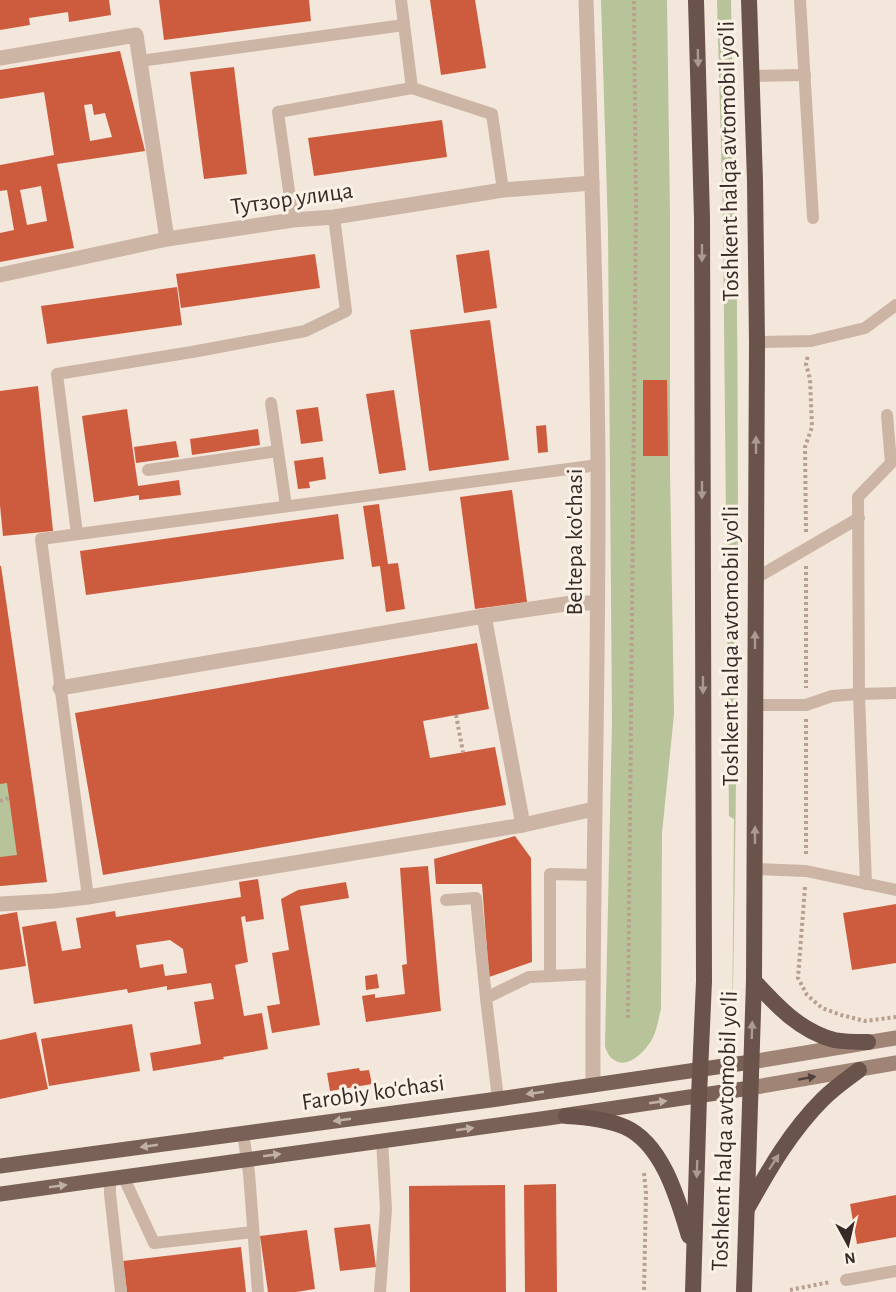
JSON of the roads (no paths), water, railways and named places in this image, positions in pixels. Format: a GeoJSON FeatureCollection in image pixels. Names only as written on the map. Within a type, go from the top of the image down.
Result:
{"type":"FeatureCollection","features":[{"type":"Feature","properties":{"kind":"highway","name":"Toshkent halqa avtomobil yo'li"},"geometry":{"type":"LineString","coordinates":[[693,1292],[704,981],[702,218],[696,0]]}},
{"type":"Feature","properties":{"kind":"highway","name":"Toshkent halqa avtomobil yo'li"},"geometry":{"type":"LineString","coordinates":[[744,1292],[754,981],[757,342],[753,76],[749,0]]}},
{"type":"Feature","properties":{"kind":"highway"},"geometry":{"type":"LineString","coordinates":[[754,981],[783,1011],[809,1030],[836,1040],[868,1042]]}},
{"type":"Feature","properties":{"kind":"highway"},"geometry":{"type":"LineString","coordinates":[[746,1213],[769,1169],[795,1130],[824,1098],[860,1070]]}},
{"type":"Feature","properties":{"kind":"highway"},"geometry":{"type":"LineString","coordinates":[[566,1116],[612,1122],[626,1127],[642,1139],[666,1170],[679,1202],[694,1251]]}},
{"type":"Feature","properties":{"kind":"main road"},"geometry":{"type":"LineString","coordinates":[[751,1062],[896,1038]]}},
{"type":"Feature","properties":{"kind":"main road","name":"Farobiy ko'chasi"},"geometry":{"type":"LineString","coordinates":[[0,1166],[498,1099],[751,1062]]}},
{"type":"Feature","properties":{"kind":"main road"},"geometry":{"type":"LineString","coordinates":[[750,1088],[894,1064]]}},
{"type":"Feature","properties":{"kind":"main road","name":"Farobiy ko'chasi"},"geometry":{"type":"LineString","coordinates":[[0,1194],[566,1116],[750,1088]]}},
{"type":"Feature","properties":{"kind":"street","name":"Beltepa ko'chasi"},"geometry":{"type":"LineString","coordinates":[[586,0],[598,465],[592,974],[593,1085]]}},
{"type":"Feature","properties":{"kind":"street"},"geometry":{"type":"LineString","coordinates":[[0,58],[136,35],[167,239]]}},
{"type":"Feature","properties":{"kind":"street","name":"Тутзор улица"},"geometry":{"type":"LineString","coordinates":[[0,275],[167,239],[293,220],[334,217],[503,189],[592,183]]}},
{"type":"Feature","properties":{"kind":"street"},"geometry":{"type":"LineString","coordinates":[[60,688],[484,616],[572,603],[597,603]]}},
{"type":"Feature","properties":{"kind":"street"},"geometry":{"type":"LineString","coordinates":[[484,616],[523,825]]}},
{"type":"Feature","properties":{"kind":"street"},"geometry":{"type":"LineString","coordinates":[[0,904],[88,897],[523,825],[594,809]]}},
{"type":"Feature","properties":{"kind":"lane"},"geometry":{"type":"LineString","coordinates":[[401,0],[412,88]]}},
{"type":"Feature","properties":{"kind":"lane"},"geometry":{"type":"LineString","coordinates":[[800,0],[813,218]]}},
{"type":"Feature","properties":{"kind":"lane"},"geometry":{"type":"LineString","coordinates":[[140,61],[404,25]]}},
{"type":"Feature","properties":{"kind":"lane"},"geometry":{"type":"LineString","coordinates":[[753,76],[805,75]]}},
{"type":"Feature","properties":{"kind":"lane"},"geometry":{"type":"LineString","coordinates":[[293,220],[278,112],[412,88],[492,114],[503,189]]}},
{"type":"Feature","properties":{"kind":"lane"},"geometry":{"type":"LineString","coordinates":[[77,534],[57,374],[305,331],[346,311],[334,217]]}},
{"type":"Feature","properties":{"kind":"lane"},"geometry":{"type":"LineString","coordinates":[[757,342],[811,341],[866,328],[896,305]]}},
{"type":"Feature","properties":{"kind":"lane"},"geometry":{"type":"LineString","coordinates":[[271,403],[286,506]]}},
{"type":"Feature","properties":{"kind":"lane"},"geometry":{"type":"LineString","coordinates":[[866,884],[859,694],[858,497],[891,463],[887,415]]}},
{"type":"Feature","properties":{"kind":"lane"},"geometry":{"type":"LineString","coordinates":[[148,470],[278,451]]}},
{"type":"Feature","properties":{"kind":"lane"},"geometry":{"type":"LineString","coordinates":[[88,897],[41,539],[598,465]]}},
{"type":"Feature","properties":{"kind":"lane"},"geometry":{"type":"LineString","coordinates":[[756,578],[859,518]]}},
{"type":"Feature","properties":{"kind":"lane"},"geometry":{"type":"LineString","coordinates":[[755,705],[806,705],[832,696],[896,693]]}},
{"type":"Feature","properties":{"kind":"lane"},"geometry":{"type":"LineString","coordinates":[[754,868],[807,871],[896,890]]}},
{"type":"Feature","properties":{"kind":"lane"},"geometry":{"type":"LineString","coordinates":[[550,976],[550,874],[593,875]]}},
{"type":"Feature","properties":{"kind":"lane"},"geometry":{"type":"LineString","coordinates":[[446,900],[476,898],[498,1099]]}},
{"type":"Feature","properties":{"kind":"lane"},"geometry":{"type":"LineString","coordinates":[[486,998],[529,976],[592,974]]}},
{"type":"Feature","properties":{"kind":"lane"},"geometry":{"type":"LineString","coordinates":[[243,1133],[249,1173],[258,1292]]}},
{"type":"Feature","properties":{"kind":"lane"},"geometry":{"type":"LineString","coordinates":[[380,1292],[386,1209],[382,1140]]}},
{"type":"Feature","properties":{"kind":"lane"},"geometry":{"type":"LineString","coordinates":[[116,1177],[154,1243],[253,1232]]}},
{"type":"Feature","properties":{"kind":"lane"},"geometry":{"type":"LineString","coordinates":[[116,1177],[110,1194],[122,1292]]}},
{"type":"Feature","properties":{"kind":"lane"},"geometry":{"type":"LineString","coordinates":[[846,1280],[896,1271]]}}]}
